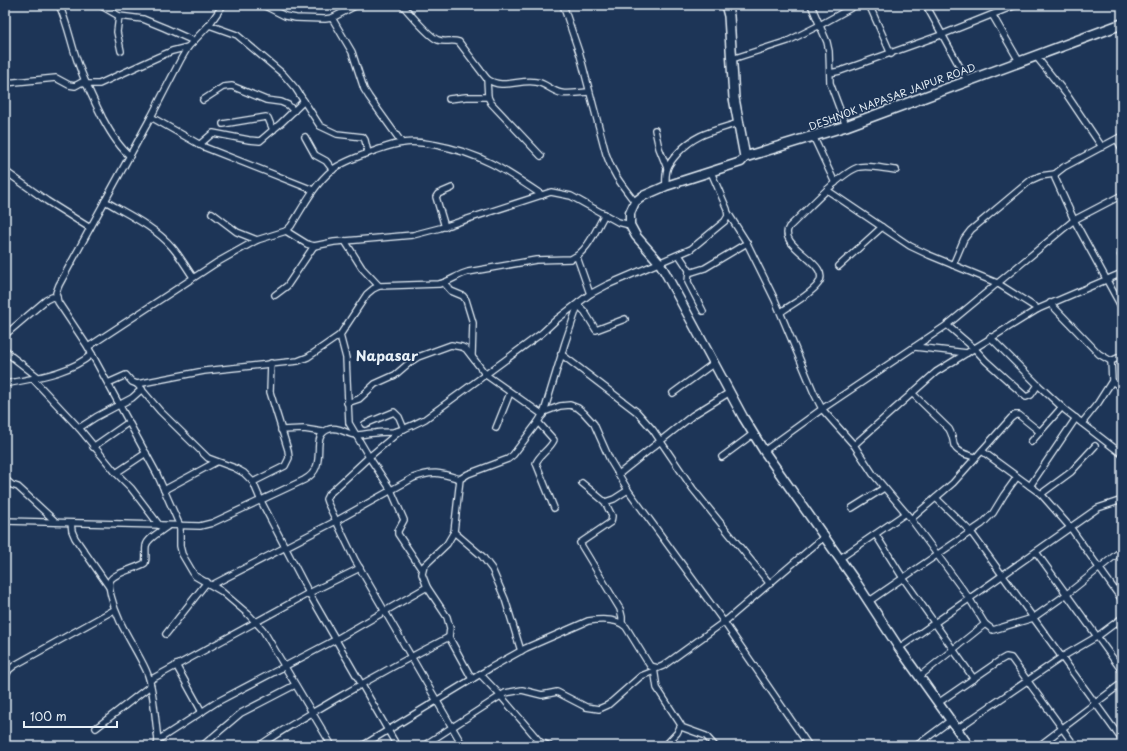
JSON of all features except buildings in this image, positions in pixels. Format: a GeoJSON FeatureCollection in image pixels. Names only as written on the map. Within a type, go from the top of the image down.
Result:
{"type":"FeatureCollection","features":[{"type":"Feature","properties":{"kind":"main road"},"geometry":{"type":"LineString","coordinates":[[726,5],[732,59],[734,98],[745,157],[741,162],[666,186],[643,196],[635,202],[630,213],[630,225],[636,236],[659,262],[753,434],[764,451],[856,582],[899,648],[969,746]]}},
{"type":"Feature","properties":{"kind":"main road","name":"DESHNOK NAPASAR JAIPUR ROAD"},"geometry":{"type":"LineString","coordinates":[[745,157],[846,126],[967,80],[1122,24]]}},
{"type":"Feature","properties":{"kind":"street"},"geometry":{"type":"LineString","coordinates":[[59,5],[65,17],[85,82],[107,126],[123,151],[130,156]]}},
{"type":"Feature","properties":{"kind":"street"},"geometry":{"type":"LineString","coordinates":[[100,5],[119,16],[143,19],[194,41]]}},
{"type":"Feature","properties":{"kind":"street"},"geometry":{"type":"LineString","coordinates":[[223,5],[209,26],[188,47],[56,293],[60,306],[88,347],[157,474],[180,526],[180,546],[182,554],[196,576],[210,584],[248,614],[263,630],[332,746]]}},
{"type":"Feature","properties":{"kind":"street"},"geometry":{"type":"LineString","coordinates":[[263,5],[285,16],[325,19],[332,18],[357,5]]}},
{"type":"Feature","properties":{"kind":"street"},"geometry":{"type":"LineString","coordinates":[[402,5],[434,38],[443,42],[455,40],[460,42],[487,79],[492,83],[503,84],[535,81],[561,93],[589,92]]}},
{"type":"Feature","properties":{"kind":"street"},"geometry":{"type":"LineString","coordinates":[[563,5],[580,55],[610,168],[615,177],[635,202]]}},
{"type":"Feature","properties":{"kind":"street"},"geometry":{"type":"LineString","coordinates":[[811,5],[829,51],[833,91],[846,126]]}},
{"type":"Feature","properties":{"kind":"street"},"geometry":{"type":"LineString","coordinates":[[732,59],[779,44],[820,25],[856,5]]}},
{"type":"Feature","properties":{"kind":"street"},"geometry":{"type":"LineString","coordinates":[[868,5],[891,54]]}},
{"type":"Feature","properties":{"kind":"street"},"geometry":{"type":"LineString","coordinates":[[830,73],[891,54],[993,16],[1016,5]]}},
{"type":"Feature","properties":{"kind":"street"},"geometry":{"type":"LineString","coordinates":[[927,6],[941,35],[967,80]]}},
{"type":"Feature","properties":{"kind":"street"},"geometry":{"type":"LineString","coordinates":[[119,16],[117,32],[121,51]]}},
{"type":"Feature","properties":{"kind":"street"},"geometry":{"type":"LineString","coordinates":[[993,16],[1019,61]]}},
{"type":"Feature","properties":{"kind":"street"},"geometry":{"type":"LineString","coordinates":[[332,18],[352,52],[364,89],[402,143]]}},
{"type":"Feature","properties":{"kind":"street"},"geometry":{"type":"LineString","coordinates":[[209,26],[230,32],[243,39],[289,80],[320,126],[337,134],[363,137],[368,153]]}},
{"type":"Feature","properties":{"kind":"street"},"geometry":{"type":"LineString","coordinates":[[5,83],[56,78],[69,85],[75,86],[85,82],[99,84],[172,51],[188,47]]}},
{"type":"Feature","properties":{"kind":"street"},"geometry":{"type":"LineString","coordinates":[[1035,55],[1070,101],[1102,147]]}},
{"type":"Feature","properties":{"kind":"street"},"geometry":{"type":"LineString","coordinates":[[487,79],[488,97],[495,109],[540,156]]}},
{"type":"Feature","properties":{"kind":"street"},"geometry":{"type":"LineString","coordinates":[[203,100],[223,87],[232,86],[266,100],[281,102],[294,111]]}},
{"type":"Feature","properties":{"kind":"street"},"geometry":{"type":"LineString","coordinates":[[449,98],[488,97]]}},
{"type":"Feature","properties":{"kind":"street"},"geometry":{"type":"LineString","coordinates":[[199,145],[213,133],[258,141],[274,130],[304,101]]}},
{"type":"Feature","properties":{"kind":"street"},"geometry":{"type":"LineString","coordinates":[[151,117],[199,145],[313,190]]}},
{"type":"Feature","properties":{"kind":"street"},"geometry":{"type":"LineString","coordinates":[[222,124],[266,117],[274,130]]}},
{"type":"Feature","properties":{"kind":"street"},"geometry":{"type":"LineString","coordinates":[[666,186],[667,168],[670,162],[686,144],[693,139],[738,123]]}},
{"type":"Feature","properties":{"kind":"street"},"geometry":{"type":"LineString","coordinates":[[655,130],[659,148],[667,168]]}},
{"type":"Feature","properties":{"kind":"street"},"geometry":{"type":"LineString","coordinates":[[813,136],[835,183]]}},
{"type":"Feature","properties":{"kind":"street"},"geometry":{"type":"LineString","coordinates":[[305,137],[315,155],[326,162],[333,170]]}},
{"type":"Feature","properties":{"kind":"street"},"geometry":{"type":"LineString","coordinates":[[953,265],[964,239],[971,230],[1031,180],[1040,176],[1055,174],[1064,167],[1119,137],[1122,149]]}},
{"type":"Feature","properties":{"kind":"street"},"geometry":{"type":"LineString","coordinates":[[88,347],[193,277],[257,240],[286,231],[291,226],[313,190],[333,170],[368,153],[402,143],[418,142],[459,150],[484,159],[542,195]]}},
{"type":"Feature","properties":{"kind":"street"},"geometry":{"type":"LineString","coordinates":[[781,312],[819,284],[821,277],[816,266],[787,237],[787,231],[827,190],[850,172],[859,168],[869,167],[896,170]]}},
{"type":"Feature","properties":{"kind":"street"},"geometry":{"type":"LineString","coordinates":[[711,172],[728,213],[747,243],[781,312],[814,393],[822,408],[854,445],[873,474],[911,519],[989,628],[993,630],[1033,618],[1117,554],[1122,552]]}},
{"type":"Feature","properties":{"kind":"street"},"geometry":{"type":"LineString","coordinates":[[6,173],[90,228]]}},
{"type":"Feature","properties":{"kind":"street"},"geometry":{"type":"LineString","coordinates":[[1055,174],[1056,184],[1122,308]]}},
{"type":"Feature","properties":{"kind":"street"},"geometry":{"type":"LineString","coordinates":[[445,227],[436,197],[438,194],[452,188]]}},
{"type":"Feature","properties":{"kind":"street"},"geometry":{"type":"LineString","coordinates":[[827,190],[910,246],[997,283],[1038,309]]}},
{"type":"Feature","properties":{"kind":"street"},"geometry":{"type":"LineString","coordinates":[[286,231],[307,244],[314,246],[345,241],[413,235],[445,227],[542,195],[556,192],[571,196],[618,222],[630,225]]}},
{"type":"Feature","properties":{"kind":"street"},"geometry":{"type":"LineString","coordinates":[[764,451],[822,408],[915,347],[947,324],[1074,220],[1122,195]]}},
{"type":"Feature","properties":{"kind":"street"},"geometry":{"type":"LineString","coordinates":[[105,202],[137,219],[172,246],[193,277]]}},
{"type":"Feature","properties":{"kind":"street"},"geometry":{"type":"LineString","coordinates":[[212,213],[237,232],[257,240]]}},
{"type":"Feature","properties":{"kind":"street"},"geometry":{"type":"LineString","coordinates":[[281,430],[304,429],[323,432],[338,429],[356,435],[393,432],[425,419],[542,333],[556,320],[590,294],[607,285],[691,249],[725,221],[728,213]]}},
{"type":"Feature","properties":{"kind":"street"},"geometry":{"type":"LineString","coordinates":[[108,383],[126,375],[132,382],[138,384],[204,371],[298,361],[308,357],[340,335],[368,294],[379,286],[444,283],[468,272],[536,260],[571,259],[577,257],[586,247],[605,214]]}},
{"type":"Feature","properties":{"kind":"street"},"geometry":{"type":"LineString","coordinates":[[839,266],[882,227]]}},
{"type":"Feature","properties":{"kind":"street"},"geometry":{"type":"LineString","coordinates":[[345,241],[362,268],[379,286]]}},
{"type":"Feature","properties":{"kind":"street"},"geometry":{"type":"LineString","coordinates":[[689,273],[705,268],[747,243]]}},
{"type":"Feature","properties":{"kind":"street"},"geometry":{"type":"LineString","coordinates":[[275,294],[288,286],[314,246]]}},
{"type":"Feature","properties":{"kind":"street"},"geometry":{"type":"LineString","coordinates":[[679,255],[689,273],[688,282],[703,311]]}},
{"type":"Feature","properties":{"kind":"street"},"geometry":{"type":"LineString","coordinates":[[577,257],[590,294]]}},
{"type":"Feature","properties":{"kind":"street"},"geometry":{"type":"LineString","coordinates":[[854,445],[936,372],[975,349],[990,337],[1050,303],[1122,273]]}},
{"type":"Feature","properties":{"kind":"street"},"geometry":{"type":"LineString","coordinates":[[444,283],[451,291],[464,296],[466,300],[473,323],[472,355]]}},
{"type":"Feature","properties":{"kind":"street"},"geometry":{"type":"LineString","coordinates":[[5,334],[46,300],[52,297],[57,298]]}},
{"type":"Feature","properties":{"kind":"street"},"geometry":{"type":"LineString","coordinates":[[579,303],[596,330],[625,319]]}},
{"type":"Feature","properties":{"kind":"street"},"geometry":{"type":"LineString","coordinates":[[460,479],[468,474],[513,456],[544,414],[561,354],[579,303]]}},
{"type":"Feature","properties":{"kind":"street"},"geometry":{"type":"LineString","coordinates":[[1050,303],[1099,354],[1111,361]]}},
{"type":"Feature","properties":{"kind":"street"},"geometry":{"type":"LineString","coordinates":[[947,324],[1026,397],[1038,386]]}},
{"type":"Feature","properties":{"kind":"street"},"geometry":{"type":"LineString","coordinates":[[340,335],[346,358],[348,419],[369,457],[391,490],[404,520],[398,531],[399,537],[422,570],[427,587],[449,622],[449,637],[472,678]]}},
{"type":"Feature","properties":{"kind":"street"},"geometry":{"type":"LineString","coordinates":[[990,337],[1038,386],[1062,407],[1122,454]]}},
{"type":"Feature","properties":{"kind":"street"},"geometry":{"type":"LineString","coordinates":[[348,403],[359,399],[374,384],[395,375],[408,362],[451,345],[462,347],[472,355],[486,375],[510,393],[544,414]]}},
{"type":"Feature","properties":{"kind":"street"},"geometry":{"type":"LineString","coordinates":[[915,347],[968,353]]}},
{"type":"Feature","properties":{"kind":"street"},"geometry":{"type":"LineString","coordinates":[[5,349],[36,378],[116,473],[131,488],[160,526]]}},
{"type":"Feature","properties":{"kind":"street"},"geometry":{"type":"LineString","coordinates":[[5,384],[36,378],[75,366],[92,354]]}},
{"type":"Feature","properties":{"kind":"street"},"geometry":{"type":"LineString","coordinates":[[561,354],[636,412],[653,430],[693,489],[770,584]]}},
{"type":"Feature","properties":{"kind":"street"},"geometry":{"type":"LineString","coordinates":[[1111,361],[1122,356]]}},
{"type":"Feature","properties":{"kind":"street"},"geometry":{"type":"LineString","coordinates":[[1082,423],[1098,403],[1112,381],[1111,361]]}},
{"type":"Feature","properties":{"kind":"street"},"geometry":{"type":"LineString","coordinates":[[253,482],[285,466],[288,462],[288,450],[270,392],[271,363]]}},
{"type":"Feature","properties":{"kind":"street"},"geometry":{"type":"LineString","coordinates":[[673,392],[714,363]]}},
{"type":"Feature","properties":{"kind":"street"},"geometry":{"type":"LineString","coordinates":[[1112,381],[1122,388]]}},
{"type":"Feature","properties":{"kind":"street"},"geometry":{"type":"LineString","coordinates":[[138,384],[160,411],[208,458],[235,468],[244,473],[253,482],[261,501],[309,593],[397,746]]}},
{"type":"Feature","properties":{"kind":"street"},"geometry":{"type":"LineString","coordinates":[[79,428],[132,398],[142,389]]}},
{"type":"Feature","properties":{"kind":"street"},"geometry":{"type":"LineString","coordinates":[[619,474],[693,415],[730,392]]}},
{"type":"Feature","properties":{"kind":"street"},"geometry":{"type":"LineString","coordinates":[[496,428],[510,393]]}},
{"type":"Feature","properties":{"kind":"street"},"geometry":{"type":"LineString","coordinates":[[912,393],[949,429],[952,434],[954,446],[957,450],[976,458]]}},
{"type":"Feature","properties":{"kind":"street"},"geometry":{"type":"LineString","coordinates":[[544,414],[566,405],[578,408],[594,424],[605,449],[628,490],[724,622],[809,746]]}},
{"type":"Feature","properties":{"kind":"street"},"geometry":{"type":"LineString","coordinates":[[1031,442],[1062,407]]}},
{"type":"Feature","properties":{"kind":"street"},"geometry":{"type":"LineString","coordinates":[[365,424],[394,412],[397,413],[403,429]]}},
{"type":"Feature","properties":{"kind":"street"},"geometry":{"type":"LineString","coordinates":[[911,519],[953,483],[1015,415],[1019,416],[1040,432]]}},
{"type":"Feature","properties":{"kind":"street"},"geometry":{"type":"LineString","coordinates":[[1030,486],[1076,418]]}},
{"type":"Feature","properties":{"kind":"street"},"geometry":{"type":"LineString","coordinates":[[93,446],[129,422]]}},
{"type":"Feature","properties":{"kind":"street"},"geometry":{"type":"LineString","coordinates":[[538,422],[554,440],[536,463],[554,508]]}},
{"type":"Feature","properties":{"kind":"street"},"geometry":{"type":"LineString","coordinates":[[403,429],[369,457],[326,498],[360,568],[463,746]]}},
{"type":"Feature","properties":{"kind":"street"},"geometry":{"type":"LineString","coordinates":[[5,521],[160,526],[200,526],[212,523],[310,477],[317,468],[319,440],[323,432]]}},
{"type":"Feature","properties":{"kind":"street"},"geometry":{"type":"LineString","coordinates":[[722,457],[753,434]]}},
{"type":"Feature","properties":{"kind":"street"},"geometry":{"type":"LineString","coordinates":[[1041,494],[1071,472],[1095,446]]}},
{"type":"Feature","properties":{"kind":"street"},"geometry":{"type":"LineString","coordinates":[[982,451],[1041,494],[1070,527],[1122,600]]}},
{"type":"Feature","properties":{"kind":"street"},"geometry":{"type":"LineString","coordinates":[[116,473],[146,453]]}},
{"type":"Feature","properties":{"kind":"street"},"geometry":{"type":"LineString","coordinates":[[164,490],[216,462]]}},
{"type":"Feature","properties":{"kind":"street"},"geometry":{"type":"LineString","coordinates":[[166,634],[210,584],[285,548],[413,478],[440,472],[460,479]]}},
{"type":"Feature","properties":{"kind":"street"},"geometry":{"type":"LineString","coordinates":[[868,602],[982,524],[993,513],[1017,477]]}},
{"type":"Feature","properties":{"kind":"street"},"geometry":{"type":"LineString","coordinates":[[5,479],[12,485],[18,487],[56,522]]}},
{"type":"Feature","properties":{"kind":"street"},"geometry":{"type":"LineString","coordinates":[[422,570],[424,566],[447,544],[454,532],[460,479]]}},
{"type":"Feature","properties":{"kind":"street"},"geometry":{"type":"LineString","coordinates":[[582,483],[605,502],[612,516],[611,522],[580,544],[620,609],[622,623]]}},
{"type":"Feature","properties":{"kind":"street"},"geometry":{"type":"LineString","coordinates":[[852,508],[884,488]]}},
{"type":"Feature","properties":{"kind":"street"},"geometry":{"type":"LineString","coordinates":[[605,502],[614,499],[628,490]]}},
{"type":"Feature","properties":{"kind":"street"},"geometry":{"type":"LineString","coordinates":[[936,498],[971,532],[1122,740]]}},
{"type":"Feature","properties":{"kind":"street"},"geometry":{"type":"LineString","coordinates":[[899,648],[1098,508],[1122,500]]}},
{"type":"Feature","properties":{"kind":"street"},"geometry":{"type":"LineString","coordinates":[[839,559],[906,513]]}},
{"type":"Feature","properties":{"kind":"street"},"geometry":{"type":"LineString","coordinates":[[71,523],[75,538],[109,588]]}},
{"type":"Feature","properties":{"kind":"street"},"geometry":{"type":"LineString","coordinates":[[168,526],[148,541],[146,545],[145,562],[113,577],[109,582],[114,610],[118,620],[146,670],[150,683],[157,744],[202,712],[335,640],[427,587]]}},
{"type":"Feature","properties":{"kind":"street"},"geometry":{"type":"LineString","coordinates":[[454,532],[482,556],[492,569],[505,599],[521,651]]}},
{"type":"Feature","properties":{"kind":"street"},"geometry":{"type":"LineString","coordinates":[[876,534],[903,578],[974,679]]}},
{"type":"Feature","properties":{"kind":"street"},"geometry":{"type":"LineString","coordinates":[[423,746],[500,695],[510,691],[522,690],[542,694],[557,692],[586,707],[599,709],[608,705],[641,676],[663,666],[724,622],[824,537]]}},
{"type":"Feature","properties":{"kind":"street"},"geometry":{"type":"LineString","coordinates":[[1036,552],[1122,671]]}},
{"type":"Feature","properties":{"kind":"street"},"geometry":{"type":"LineString","coordinates":[[96,728],[150,683],[176,665],[309,593],[360,568]]}},
{"type":"Feature","properties":{"kind":"street"},"geometry":{"type":"LineString","coordinates":[[5,677],[9,670],[15,665],[114,610]]}},
{"type":"Feature","properties":{"kind":"street"},"geometry":{"type":"LineString","coordinates":[[956,728],[1028,682],[1062,657],[1098,636],[1122,618]]}},
{"type":"Feature","properties":{"kind":"street"},"geometry":{"type":"LineString","coordinates":[[362,746],[371,744],[387,731],[472,678],[521,651],[588,621],[597,620],[618,621],[622,623],[650,666],[654,669],[657,688],[680,722],[681,728]]}},
{"type":"Feature","properties":{"kind":"street"},"geometry":{"type":"LineString","coordinates":[[920,676],[985,624]]}},
{"type":"Feature","properties":{"kind":"street"},"geometry":{"type":"LineString","coordinates":[[259,746],[411,656],[449,637]]}},
{"type":"Feature","properties":{"kind":"street"},"geometry":{"type":"LineString","coordinates":[[938,703],[999,661],[1008,657],[1013,659],[1075,746]]}},
{"type":"Feature","properties":{"kind":"street"},"geometry":{"type":"LineString","coordinates":[[176,665],[202,712]]}},
{"type":"Feature","properties":{"kind":"street"},"geometry":{"type":"LineString","coordinates":[[480,674],[540,742],[550,746]]}},
{"type":"Feature","properties":{"kind":"street"},"geometry":{"type":"LineString","coordinates":[[1038,746],[1122,683]]}},
{"type":"Feature","properties":{"kind":"street"},"geometry":{"type":"LineString","coordinates":[[202,746],[241,713],[295,685]]}},
{"type":"Feature","properties":{"kind":"street"},"geometry":{"type":"LineString","coordinates":[[916,746],[951,720]]}},
{"type":"Feature","properties":{"kind":"street"},"geometry":{"type":"LineString","coordinates":[[665,746],[681,728]]}},
{"type":"Feature","properties":{"kind":"street"},"geometry":{"type":"LineString","coordinates":[[681,728],[706,736],[715,746]]}},
{"type":"Feature","properties":{"kind":"street"},"geometry":{"type":"LineString","coordinates":[[534,746],[540,742]]}},
{"type":"Feature","properties":{"kind":"district","name":"Napasar"},"geometry":{"type":"Point","coordinates":[387,355]}}]}
